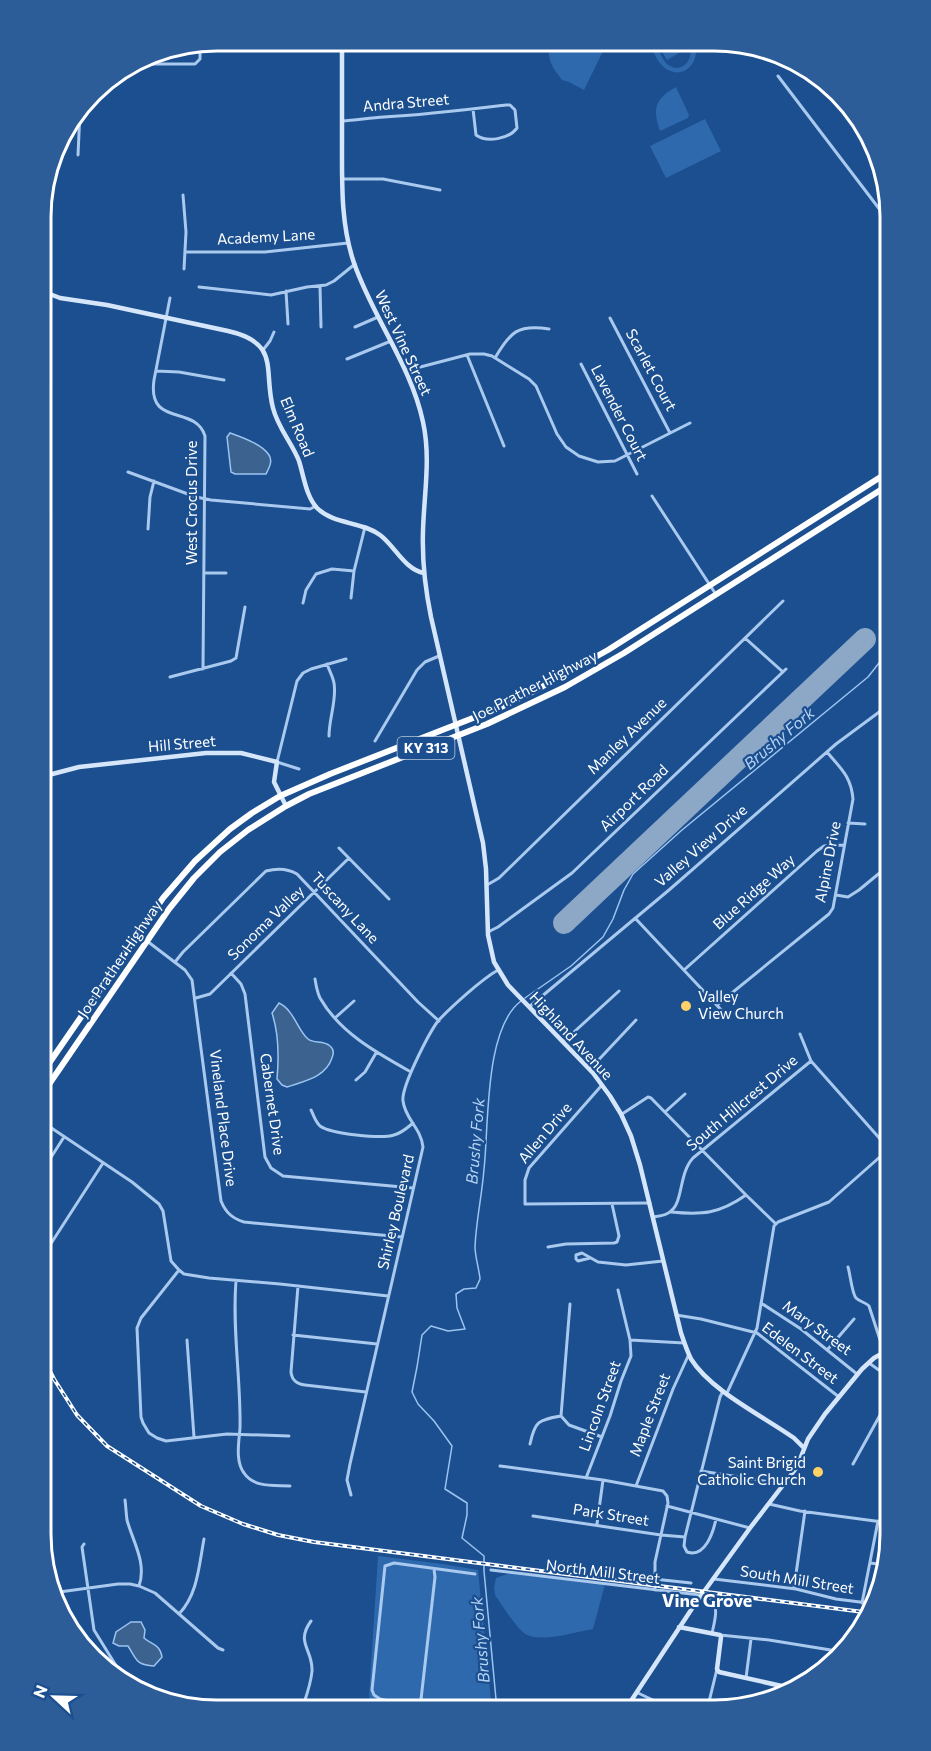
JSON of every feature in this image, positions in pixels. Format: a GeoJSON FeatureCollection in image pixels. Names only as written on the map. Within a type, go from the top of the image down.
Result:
{"type":"FeatureCollection","features":[{"type":"Feature","properties":{"kind":"highway","name":"Joe Prather Highway"},"geometry":{"type":"LineString","coordinates":[[51,1060],[163,898],[180,877],[210,846],[252,813],[280,796],[330,774],[501,707],[536,690],[608,650],[880,477]]}},
{"type":"Feature","properties":{"kind":"highway","name":"Joe Prather Highway"},"geometry":{"type":"LineString","coordinates":[[51,1081],[177,897],[211,860],[238,837],[285,806],[327,787],[459,736],[565,687],[624,653],[880,490]]}},
{"type":"Feature","properties":{"kind":"main road","name":"West Vine Street"},"geometry":{"type":"LineString","coordinates":[[342,51],[342,179],[348,243],[378,317],[405,371],[421,413],[426,441],[427,478],[422,551],[430,617],[439,656]]}},
{"type":"Feature","properties":{"kind":"main road"},"geometry":{"type":"LineString","coordinates":[[51,294],[239,333],[252,340],[263,350]]}},
{"type":"Feature","properties":{"kind":"main road","name":"Elm Road"},"geometry":{"type":"LineString","coordinates":[[263,350],[268,364],[270,396],[274,412],[297,456],[308,492],[316,506]]}},
{"type":"Feature","properties":{"kind":"main road"},"geometry":{"type":"LineString","coordinates":[[316,506],[333,518],[379,534],[406,562],[424,573]]}},
{"type":"Feature","properties":{"kind":"main road","name":"Highland Avenue"},"geometry":{"type":"LineString","coordinates":[[439,656],[482,836],[487,885],[488,932],[491,952],[498,969],[508,985],[602,1085],[621,1114],[636,1153],[676,1315],[689,1354],[701,1372],[725,1392],[794,1438],[804,1448]]}},
{"type":"Feature","properties":{"kind":"main road","name":"Hill Street"},"geometry":{"type":"LineString","coordinates":[[51,774],[79,767],[206,753],[241,753],[278,762]]}},
{"type":"Feature","properties":{"kind":"main road"},"geometry":{"type":"LineString","coordinates":[[278,762],[274,778],[275,786],[285,806]]}},
{"type":"Feature","properties":{"kind":"main road"},"geometry":{"type":"LineString","coordinates":[[632,1700],[679,1627],[799,1464],[811,1434],[858,1374],[880,1356]]}},
{"type":"Feature","properties":{"kind":"main road"},"geometry":{"type":"LineString","coordinates":[[679,1627],[720,1635],[717,1669],[719,1672],[781,1686]]}},
{"type":"Feature","properties":{"kind":"street"},"geometry":{"type":"LineString","coordinates":[[153,64],[195,64],[199,61],[200,52]]}},
{"type":"Feature","properties":{"kind":"street"},"geometry":{"type":"LineString","coordinates":[[778,76],[880,209]]}},
{"type":"Feature","properties":{"kind":"street","name":"Andra Street"},"geometry":{"type":"LineString","coordinates":[[342,121],[510,105],[517,114],[517,128],[512,134],[499,138],[481,139],[476,135],[473,109]]}},
{"type":"Feature","properties":{"kind":"street"},"geometry":{"type":"LineString","coordinates":[[78,155],[79,124]]}},
{"type":"Feature","properties":{"kind":"street"},"geometry":{"type":"LineString","coordinates":[[342,179],[383,179],[440,190]]}},
{"type":"Feature","properties":{"kind":"street"},"geometry":{"type":"LineString","coordinates":[[183,195],[186,232],[184,269]]}},
{"type":"Feature","properties":{"kind":"street","name":"Academy Lane"},"geometry":{"type":"LineString","coordinates":[[185,252],[265,252],[348,243]]}},
{"type":"Feature","properties":{"kind":"street"},"geometry":{"type":"LineString","coordinates":[[199,287],[271,295],[307,286],[320,286],[334,281],[355,264]]}},
{"type":"Feature","properties":{"kind":"street"},"geometry":{"type":"LineString","coordinates":[[320,286],[321,327]]}},
{"type":"Feature","properties":{"kind":"street"},"geometry":{"type":"LineString","coordinates":[[286,291],[288,324]]}},
{"type":"Feature","properties":{"kind":"street","name":"West Crocus Drive"},"geometry":{"type":"LineString","coordinates":[[170,298],[153,389],[157,405],[166,412],[194,420],[200,425],[206,440],[202,669]]}},
{"type":"Feature","properties":{"kind":"street"},"geometry":{"type":"LineString","coordinates":[[355,327],[378,317]]}},
{"type":"Feature","properties":{"kind":"street","name":"Scarlet Court"},"geometry":{"type":"LineString","coordinates":[[610,318],[670,433]]}},
{"type":"Feature","properties":{"kind":"street"},"geometry":{"type":"LineString","coordinates":[[495,358],[508,338],[517,330],[549,329]]}},
{"type":"Feature","properties":{"kind":"street"},"geometry":{"type":"LineString","coordinates":[[263,350],[274,332]]}},
{"type":"Feature","properties":{"kind":"street"},"geometry":{"type":"LineString","coordinates":[[347,359],[391,341]]}},
{"type":"Feature","properties":{"kind":"street"},"geometry":{"type":"LineString","coordinates":[[405,371],[479,353],[495,358],[529,379],[536,386],[557,434],[570,451],[598,462],[611,462],[690,423]]}},
{"type":"Feature","properties":{"kind":"street"},"geometry":{"type":"LineString","coordinates":[[467,355],[504,446]]}},
{"type":"Feature","properties":{"kind":"street","name":"Lavender Court"},"geometry":{"type":"LineString","coordinates":[[580,364],[637,474]]}},
{"type":"Feature","properties":{"kind":"street"},"geometry":{"type":"LineString","coordinates":[[156,371],[179,372],[224,380]]}},
{"type":"Feature","properties":{"kind":"street"},"geometry":{"type":"LineString","coordinates":[[128,472],[205,499],[310,509],[316,506]]}},
{"type":"Feature","properties":{"kind":"street"},"geometry":{"type":"LineString","coordinates":[[148,529],[150,497],[154,481]]}},
{"type":"Feature","properties":{"kind":"street"},"geometry":{"type":"LineString","coordinates":[[652,496],[716,595]]}},
{"type":"Feature","properties":{"kind":"street"},"geometry":{"type":"LineString","coordinates":[[351,598],[354,571],[365,528]]}},
{"type":"Feature","properties":{"kind":"street"},"geometry":{"type":"LineString","coordinates":[[303,603],[306,590],[316,574],[332,569],[354,571]]}},
{"type":"Feature","properties":{"kind":"street"},"geometry":{"type":"LineString","coordinates":[[204,573],[226,573]]}},
{"type":"Feature","properties":{"kind":"street","name":"Manley Avenue"},"geometry":{"type":"LineString","coordinates":[[487,885],[499,878],[783,601]]}},
{"type":"Feature","properties":{"kind":"street"},"geometry":{"type":"LineString","coordinates":[[170,677],[231,662],[236,658],[245,607]]}},
{"type":"Feature","properties":{"kind":"street","name":"Airport Road"},"geometry":{"type":"LineString","coordinates":[[488,932],[572,873],[784,670],[745,638]]}},
{"type":"Feature","properties":{"kind":"street"},"geometry":{"type":"LineString","coordinates":[[375,741],[417,670],[425,662],[439,656]]}},
{"type":"Feature","properties":{"kind":"street"},"geometry":{"type":"LineString","coordinates":[[299,769],[278,762],[297,681],[303,673],[346,659]]}},
{"type":"Feature","properties":{"kind":"street"},"geometry":{"type":"LineString","coordinates":[[327,664],[334,683],[329,723],[330,736]]}},
{"type":"Feature","properties":{"kind":"street","name":"Valley View Drive"},"geometry":{"type":"LineString","coordinates":[[527,1005],[635,918],[827,752],[880,711]]}},
{"type":"Feature","properties":{"kind":"street","name":"Alpine Drive"},"geometry":{"type":"LineString","coordinates":[[717,1005],[829,914],[833,908],[853,799],[852,786],[847,776],[827,752]]}},
{"type":"Feature","properties":{"kind":"street"},"geometry":{"type":"LineString","coordinates":[[848,823],[865,824]]}},
{"type":"Feature","properties":{"kind":"street","name":"Blue Ridge Way"},"geometry":{"type":"LineString","coordinates":[[684,970],[817,851],[824,846],[844,845]]}},
{"type":"Feature","properties":{"kind":"street"},"geometry":{"type":"LineString","coordinates":[[339,848],[388,899]]}},
{"type":"Feature","properties":{"kind":"street","name":"Sonoma Valley"},"geometry":{"type":"LineString","coordinates":[[195,998],[210,994],[349,858]]}},
{"type":"Feature","properties":{"kind":"street","name":"Tuscany Lane"},"geometry":{"type":"LineString","coordinates":[[175,962],[266,871],[291,870],[439,1021]]}},
{"type":"Feature","properties":{"kind":"street"},"geometry":{"type":"LineString","coordinates":[[836,895],[848,897],[859,891],[880,873]]}},
{"type":"Feature","properties":{"kind":"street"},"geometry":{"type":"LineString","coordinates":[[635,918],[726,1015]]}},
{"type":"Feature","properties":{"kind":"street","name":"Vineland Place Drive"},"geometry":{"type":"LineString","coordinates":[[147,941],[175,962],[192,980],[221,1201],[225,1210],[232,1218],[244,1222],[402,1237]]}},
{"type":"Feature","properties":{"kind":"street","name":"Shirley Boulevard"},"geometry":{"type":"LineString","coordinates":[[351,1494],[347,1480],[423,1147],[422,1137],[406,1112],[402,1099],[404,1088],[428,1038],[439,1021],[498,969]]}},
{"type":"Feature","properties":{"kind":"street","name":"Cabernet Drive"},"geometry":{"type":"LineString","coordinates":[[231,973],[241,984],[245,994],[265,1157],[271,1168],[283,1176],[413,1188]]}},
{"type":"Feature","properties":{"kind":"street"},"geometry":{"type":"LineString","coordinates":[[315,979],[320,997],[358,1041],[411,1072]]}},
{"type":"Feature","properties":{"kind":"street"},"geometry":{"type":"LineString","coordinates":[[563,1042],[619,991]]}},
{"type":"Feature","properties":{"kind":"street"},"geometry":{"type":"LineString","coordinates":[[336,1017],[354,1001]]}},
{"type":"Feature","properties":{"kind":"street"},"geometry":{"type":"LineString","coordinates":[[589,1070],[636,1020]]}},
{"type":"Feature","properties":{"kind":"street"},"geometry":{"type":"LineString","coordinates":[[800,1034],[811,1061],[880,1137]]}},
{"type":"Feature","properties":{"kind":"street"},"geometry":{"type":"LineString","coordinates":[[356,1080],[365,1072],[376,1053]]}},
{"type":"Feature","properties":{"kind":"street","name":"South Hillcrest Drive"},"geometry":{"type":"LineString","coordinates":[[671,1212],[677,1202],[687,1166],[702,1150],[811,1061]]}},
{"type":"Feature","properties":{"kind":"street","name":"Allen Drive"},"geometry":{"type":"LineString","coordinates":[[602,1085],[529,1168],[525,1180],[525,1204],[612,1204]]}},
{"type":"Feature","properties":{"kind":"street"},"geometry":{"type":"LineString","coordinates":[[665,1112],[685,1094]]}},
{"type":"Feature","properties":{"kind":"street"},"geometry":{"type":"LineString","coordinates":[[621,1114],[648,1097],[651,1098],[776,1224]]}},
{"type":"Feature","properties":{"kind":"street"},"geometry":{"type":"LineString","coordinates":[[311,1110],[321,1127],[332,1131],[384,1137],[402,1132],[413,1123]]}},
{"type":"Feature","properties":{"kind":"street"},"geometry":{"type":"LineString","coordinates":[[51,1128],[140,1188],[159,1204],[163,1211],[171,1261],[179,1270],[191,1276],[388,1296]]}},
{"type":"Feature","properties":{"kind":"street"},"geometry":{"type":"LineString","coordinates":[[51,1157],[64,1137]]}},
{"type":"Feature","properties":{"kind":"street"},"geometry":{"type":"LineString","coordinates":[[716,1519],[706,1544],[699,1552],[692,1554],[686,1551],[685,1537],[720,1397],[725,1392],[755,1332],[776,1224],[829,1202],[880,1157]]}},
{"type":"Feature","properties":{"kind":"street"},"geometry":{"type":"LineString","coordinates":[[51,1244],[103,1163]]}},
{"type":"Feature","properties":{"kind":"street"},"geometry":{"type":"LineString","coordinates":[[653,1217],[671,1212],[710,1213],[729,1206],[746,1195]]}},
{"type":"Feature","properties":{"kind":"street"},"geometry":{"type":"LineString","coordinates":[[548,1247],[557,1244],[617,1242],[619,1236],[612,1204],[650,1203]]}},
{"type":"Feature","properties":{"kind":"street"},"geometry":{"type":"LineString","coordinates":[[590,1258],[598,1262],[632,1266],[663,1261]]}},
{"type":"Feature","properties":{"kind":"street"},"geometry":{"type":"LineString","coordinates":[[848,1267],[854,1294],[857,1299],[869,1306],[880,1340]]}},
{"type":"Feature","properties":{"kind":"street"},"geometry":{"type":"LineString","coordinates":[[179,1270],[141,1318],[137,1328],[141,1417],[149,1433],[166,1441],[226,1434],[289,1436]]}},
{"type":"Feature","properties":{"kind":"street"},"geometry":{"type":"LineString","coordinates":[[236,1281],[235,1316],[240,1398],[239,1460],[245,1475],[260,1484],[290,1486]]}},
{"type":"Feature","properties":{"kind":"street"},"geometry":{"type":"LineString","coordinates":[[298,1286],[293,1335],[292,1378],[297,1383],[310,1386],[366,1392]]}},
{"type":"Feature","properties":{"kind":"street","name":"Lincoln Street"},"geometry":{"type":"LineString","coordinates":[[586,1478],[630,1362],[630,1340],[618,1290]]}},
{"type":"Feature","properties":{"kind":"street","name":"Mary Street"},"geometry":{"type":"LineString","coordinates":[[761,1303],[801,1329],[858,1374]]}},
{"type":"Feature","properties":{"kind":"street"},"geometry":{"type":"LineString","coordinates":[[570,1304],[561,1416],[569,1425],[602,1437]]}},
{"type":"Feature","properties":{"kind":"street","name":"Edelen Street"},"geometry":{"type":"LineString","coordinates":[[676,1315],[755,1332],[765,1337],[839,1397]]}},
{"type":"Feature","properties":{"kind":"street"},"geometry":{"type":"LineString","coordinates":[[828,1349],[854,1319]]}},
{"type":"Feature","properties":{"kind":"street"},"geometry":{"type":"LineString","coordinates":[[293,1335],[377,1344]]}},
{"type":"Feature","properties":{"kind":"street"},"geometry":{"type":"LineString","coordinates":[[187,1340],[194,1437]]}},
{"type":"Feature","properties":{"kind":"street"},"geometry":{"type":"LineString","coordinates":[[630,1340],[684,1343]]}},
{"type":"Feature","properties":{"kind":"street","name":"Maple Street"},"geometry":{"type":"LineString","coordinates":[[636,1486],[673,1389],[689,1354]]}},
{"type":"Feature","properties":{"kind":"street"},"geometry":{"type":"LineString","coordinates":[[869,1363],[880,1371]]}},
{"type":"Feature","properties":{"kind":"street"},"geometry":{"type":"LineString","coordinates":[[853,1464],[880,1414]]}},
{"type":"Feature","properties":{"kind":"street"},"geometry":{"type":"LineString","coordinates":[[530,1444],[533,1429],[538,1422],[546,1418],[561,1416]]}},
{"type":"Feature","properties":{"kind":"street"},"geometry":{"type":"LineString","coordinates":[[500,1466],[661,1490],[665,1494],[667,1506],[655,1562],[655,1590]]}},
{"type":"Feature","properties":{"kind":"street"},"geometry":{"type":"LineString","coordinates":[[701,1471],[785,1484]]}},
{"type":"Feature","properties":{"kind":"street"},"geometry":{"type":"LineString","coordinates":[[597,1524],[603,1480]]}},
{"type":"Feature","properties":{"kind":"street"},"geometry":{"type":"LineString","coordinates":[[125,1500],[127,1519],[141,1561],[142,1576],[139,1586]]}},
{"type":"Feature","properties":{"kind":"street"},"geometry":{"type":"LineString","coordinates":[[769,1504],[878,1521],[862,1603]]}},
{"type":"Feature","properties":{"kind":"street"},"geometry":{"type":"LineString","coordinates":[[667,1506],[750,1528]]}},
{"type":"Feature","properties":{"kind":"street"},"geometry":{"type":"LineString","coordinates":[[794,1588],[805,1511]]}},
{"type":"Feature","properties":{"kind":"street","name":"Park Street"},"geometry":{"type":"LineString","coordinates":[[533,1516],[685,1537]]}},
{"type":"Feature","properties":{"kind":"street"},"geometry":{"type":"LineString","coordinates":[[180,1614],[193,1595],[204,1539]]}},
{"type":"Feature","properties":{"kind":"street"},"geometry":{"type":"LineString","coordinates":[[84,1544],[82,1547],[83,1560],[94,1630],[116,1665]]}},
{"type":"Feature","properties":{"kind":"street"},"geometry":{"type":"LineString","coordinates":[[384,1700],[374,1695],[372,1690],[385,1566],[394,1563],[475,1574]]}},
{"type":"Feature","properties":{"kind":"street"},"geometry":{"type":"LineString","coordinates":[[870,1563],[877,1564]]}},
{"type":"Feature","properties":{"kind":"street"},"geometry":{"type":"LineString","coordinates":[[423,1700],[434,1569]]}},
{"type":"Feature","properties":{"kind":"street","name":"North Mill Street"},"geometry":{"type":"LineString","coordinates":[[491,1570],[655,1590],[704,1593]]}},
{"type":"Feature","properties":{"kind":"street","name":"North Mill Street"},"geometry":{"type":"LineString","coordinates":[[654,1579],[691,1583]]}},
{"type":"Feature","properties":{"kind":"street","name":"South Mill Street"},"geometry":{"type":"LineString","coordinates":[[714,1579],[794,1588],[862,1603]]}},
{"type":"Feature","properties":{"kind":"street"},"geometry":{"type":"LineString","coordinates":[[62,1592],[118,1584],[139,1586],[155,1593],[223,1650]]}},
{"type":"Feature","properties":{"kind":"street"},"geometry":{"type":"LineString","coordinates":[[704,1593],[715,1604],[715,1623],[712,1633]]}},
{"type":"Feature","properties":{"kind":"street"},"geometry":{"type":"LineString","coordinates":[[304,1700],[312,1673],[304,1636],[305,1629],[311,1620]]}},
{"type":"Feature","properties":{"kind":"street"},"geometry":{"type":"LineString","coordinates":[[720,1635],[833,1650]]}},
{"type":"Feature","properties":{"kind":"street"},"geometry":{"type":"LineString","coordinates":[[746,1678],[751,1638]]}},
{"type":"Feature","properties":{"kind":"street"},"geometry":{"type":"LineString","coordinates":[[709,1700],[717,1669]]}},
{"type":"Feature","properties":{"kind":"street"},"geometry":{"type":"LineString","coordinates":[[637,1692],[653,1700]]}},
{"type":"Feature","properties":{"kind":"shaded area"},"geometry":{"type":"Polygon","coordinates":[[[549,51],[603,51],[584,90],[562,80],[550,59],[549,51]]]}},
{"type":"Feature","properties":{"kind":"shaded area"},"geometry":{"type":"Polygon","coordinates":[[[653,51],[659,51],[667,64],[677,68],[686,64],[691,51],[696,51],[690,67],[680,72],[668,70],[653,51]]]}},
{"type":"Feature","properties":{"kind":"shaded area"},"geometry":{"type":"Polygon","coordinates":[[[662,51],[682,51],[667,60],[662,51]]]}},
{"type":"Feature","properties":{"kind":"shaded area"},"geometry":{"type":"Polygon","coordinates":[[[676,87],[689,115],[688,118],[660,131],[656,116],[657,105],[676,87]]]}},
{"type":"Feature","properties":{"kind":"shaded area"},"geometry":{"type":"Polygon","coordinates":[[[705,119],[721,151],[666,178],[650,146],[705,119]]]}},
{"type":"Feature","properties":{"kind":"shaded area"},"geometry":{"type":"Polygon","coordinates":[[[230,433],[251,441],[266,451],[271,460],[266,474],[231,472],[227,437],[230,433]]]}},
{"type":"Feature","properties":{"kind":"shaded area"},"geometry":{"type":"Polygon","coordinates":[[[279,1003],[288,1010],[308,1039],[327,1044],[333,1051],[329,1065],[319,1074],[287,1087],[277,1079],[278,1046],[272,1013],[279,1003]]]}},
{"type":"Feature","properties":{"kind":"shaded area"},"geometry":{"type":"Polygon","coordinates":[[[378,1556],[478,1570],[491,1700],[369,1700],[378,1556]]]}},
{"type":"Feature","properties":{"kind":"shaded area"},"geometry":{"type":"Polygon","coordinates":[[[510,1573],[605,1584],[593,1629],[547,1637],[530,1636],[524,1633],[495,1595],[496,1578],[510,1573]]]}},
{"type":"Feature","properties":{"kind":"shaded area"},"geometry":{"type":"Polygon","coordinates":[[[131,1622],[141,1622],[145,1630],[144,1638],[159,1650],[162,1657],[154,1666],[140,1663],[128,1646],[113,1643],[116,1632],[131,1622]]]}},
{"type":"Feature","properties":{"kind":"waterway","name":"Brushy Fork"},"geometry":{"type":"LineString","coordinates":[[525,998],[571,966],[603,937],[633,874],[682,830],[868,677],[880,662]]}},
{"type":"Feature","properties":{"kind":"waterway","name":"Brushy Fork"},"geometry":{"type":"LineString","coordinates":[[496,1700],[484,1556],[462,1538],[467,1503],[445,1489],[452,1446],[418,1404],[412,1392],[422,1335],[431,1326],[448,1331],[465,1329],[457,1308],[456,1294],[464,1289],[476,1288],[480,1279],[475,1247],[494,1055],[500,1033],[509,1014],[521,1001]]}},
{"type":"Feature","properties":{"kind":"runway"},"geometry":{"type":"LineString","coordinates":[[564,923],[865,639]]}},
{"type":"Feature","properties":{"kind":"railway"},"geometry":{"type":"LineString","coordinates":[[51,1373],[77,1415],[107,1446],[201,1506],[243,1524],[278,1535],[314,1542],[861,1612]]}},
{"type":"Feature","properties":{"kind":"place","name":"Valley View Church"},"geometry":{"type":"Point","coordinates":[686,1006]}},
{"type":"Feature","properties":{"kind":"place","name":"Saint Brigid Catholic Church"},"geometry":{"type":"Point","coordinates":[818,1472]}},
{"type":"Feature","properties":{"kind":"district","name":"Vine Grove"},"geometry":{"type":"Point","coordinates":[707,1601]}}]}
